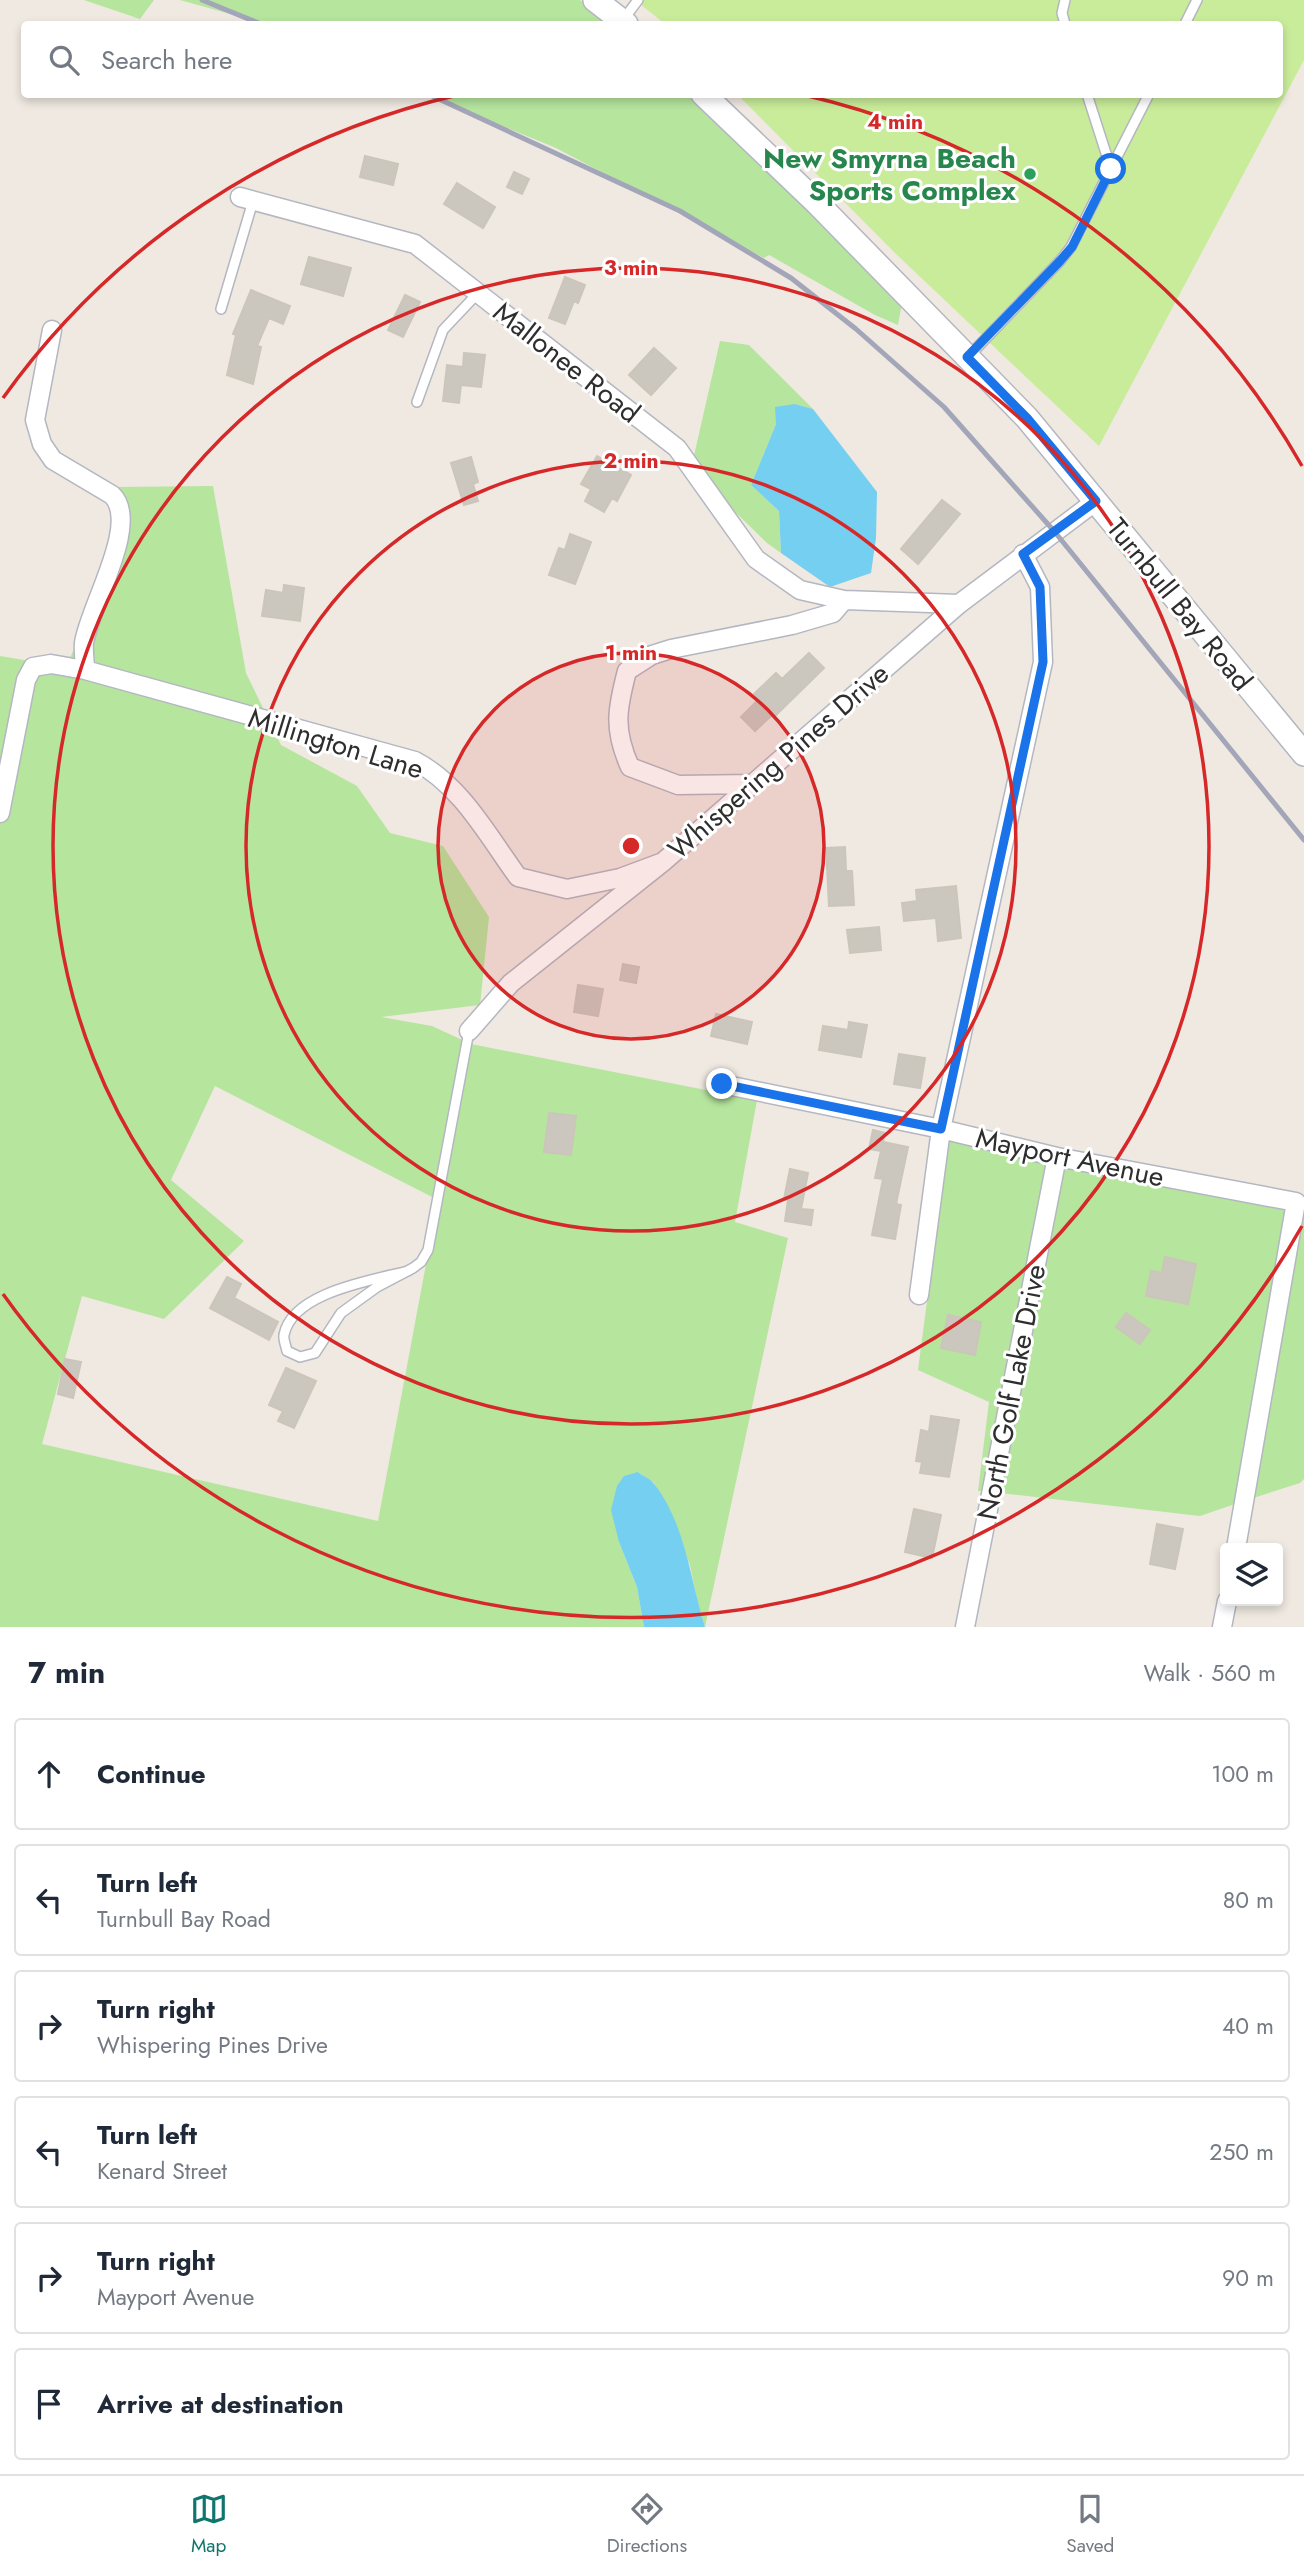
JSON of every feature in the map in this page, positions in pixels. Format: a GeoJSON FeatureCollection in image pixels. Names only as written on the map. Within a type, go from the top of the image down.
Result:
{"type":"FeatureCollection","features":[{"type":"Feature","properties":{"kind":"street"},"geometry":{"type":"LineString","coordinates":[[594,0],[621,21]]}},
{"type":"Feature","properties":{"kind":"street","name":"Turnbull Bay Road"},"geometry":{"type":"LineString","coordinates":[[707,98],[817,203],[1027,418],[1304,754]]}},
{"type":"Feature","properties":{"kind":"street","name":"Mallonee Road"},"geometry":{"type":"LineString","coordinates":[[247,199],[415,244],[677,448],[756,559],[800,590],[844,600],[959,604]]}},
{"type":"Feature","properties":{"kind":"street"},"geometry":{"type":"LineString","coordinates":[[52,330],[35,420],[42,444],[53,460],[112,495],[118,501],[122,516],[119,536],[84,643],[85,670]]}},
{"type":"Feature","properties":{"kind":"street","name":"Whispering Pines Drive"},"geometry":{"type":"LineString","coordinates":[[469,1031],[510,983],[663,862],[959,604],[1096,501]]}},
{"type":"Feature","properties":{"kind":"street"},"geometry":{"type":"LineString","coordinates":[[919,1294],[941,1129],[1043,662],[1040,587],[1023,554]]}},
{"type":"Feature","properties":{"kind":"street"},"geometry":{"type":"LineString","coordinates":[[754,784],[678,785],[630,767],[622,749],[617,709],[627,671],[652,655],[671,649],[792,625],[833,613],[844,600]]}},
{"type":"Feature","properties":{"kind":"street","name":"Millington Lane"},"geometry":{"type":"LineString","coordinates":[[0,813],[26,680],[33,667],[51,664],[85,670],[415,761],[433,771],[458,794],[517,877],[567,889],[620,878],[663,862]]}},
{"type":"Feature","properties":{"kind":"street","name":"Mayport Avenue"},"geometry":{"type":"LineString","coordinates":[[722,1084],[941,1129],[1057,1157],[1296,1202],[1237,1543]]}},
{"type":"Feature","properties":{"kind":"street","name":"North Golf Lake Drive"},"geometry":{"type":"LineString","coordinates":[[965,1627],[1057,1157]]}},
{"type":"Feature","properties":{"kind":"street"},"geometry":{"type":"LineString","coordinates":[[1222,1627],[1226,1606]]}},
{"type":"Feature","properties":{"kind":"lane"},"geometry":{"type":"LineString","coordinates":[[625,21],[638,0]]}},
{"type":"Feature","properties":{"kind":"lane"},"geometry":{"type":"LineString","coordinates":[[1064,21],[1062,13],[1065,0]]}},
{"type":"Feature","properties":{"kind":"lane"},"geometry":{"type":"LineString","coordinates":[[1186,21],[1197,0]]}},
{"type":"Feature","properties":{"kind":"lane"},"geometry":{"type":"LineString","coordinates":[[1088,98],[1111,169]]}},
{"type":"Feature","properties":{"kind":"lane"},"geometry":{"type":"LineString","coordinates":[[967,357],[1072,247],[1147,98]]}},
{"type":"Feature","properties":{"kind":"lane"},"geometry":{"type":"LineString","coordinates":[[220,309],[247,199]]}},
{"type":"Feature","properties":{"kind":"lane"},"geometry":{"type":"LineString","coordinates":[[417,402],[443,330],[478,293]]}},
{"type":"Feature","properties":{"kind":"lane"},"geometry":{"type":"LineString","coordinates":[[408,1271],[334,1291],[306,1304],[290,1321],[284,1336],[287,1351],[300,1357],[315,1353],[341,1313],[377,1287],[408,1271],[421,1262],[428,1250],[469,1031]]}},
{"type":"Feature","properties":{"kind":"green space"},"geometry":{"type":"Polygon","coordinates":[[[84,0],[154,0],[140,19],[84,0]]]}},
{"type":"Feature","properties":{"kind":"green space"},"geometry":{"type":"Polygon","coordinates":[[[180,0],[580,0],[607,21],[251,21],[180,0]]]}},
{"type":"Feature","properties":{"kind":"green space","name":"New Smyrna Beach Sports Complex"},"geometry":{"type":"Polygon","coordinates":[[[635,0],[1304,0],[1304,60],[1099,446],[896,254],[741,98],[1283,98],[1283,21],[661,21],[635,0]]]}},
{"type":"Feature","properties":{"kind":"green space"},"geometry":{"type":"Polygon","coordinates":[[[434,98],[693,98],[811,210],[902,303],[898,325],[875,315],[769,255],[764,258],[556,148],[434,98]]]}},
{"type":"Feature","properties":{"kind":"green space"},"geometry":{"type":"Polygon","coordinates":[[[720,341],[749,345],[813,409],[795,404],[776,424],[751,485],[779,511],[781,553],[767,543],[691,469],[720,341]]]}},
{"type":"Feature","properties":{"kind":"green space"},"geometry":{"type":"Polygon","coordinates":[[[213,486],[246,673],[281,745],[357,786],[390,833],[443,846],[489,917],[480,1005],[381,1017],[432,1026],[471,1044],[757,1100],[735,1222],[788,1238],[705,1627],[690,1565],[663,1500],[654,1483],[638,1472],[619,1542],[637,1587],[644,1627],[0,1627],[0,656],[66,667],[113,562],[117,487],[213,486]],[[215,1086],[171,1180],[244,1241],[164,1319],[82,1296],[42,1444],[378,1521],[438,1200],[215,1086]]]}},
{"type":"Feature","properties":{"kind":"green space"},"geometry":{"type":"Polygon","coordinates":[[[948,1141],[1047,1164],[983,1491],[978,1491],[989,1402],[918,1370],[948,1141]]]}},
{"type":"Feature","properties":{"kind":"green space"},"geometry":{"type":"Polygon","coordinates":[[[1063,1167],[1286,1210],[1235,1504],[1200,1516],[1000,1493],[1063,1167]]]}},
{"type":"Feature","properties":{"kind":"green space"},"geometry":{"type":"Polygon","coordinates":[[[1304,1205],[1304,1479],[1300,1483],[1253,1498],[1304,1205]]]}},
{"type":"Feature","properties":{"kind":"water"},"geometry":{"type":"Polygon","coordinates":[[[795,404],[813,409],[877,492],[876,538],[871,573],[830,587],[781,553],[779,511],[751,485],[776,424],[775,407],[795,404]]]}},
{"type":"Feature","properties":{"kind":"water"},"geometry":{"type":"Polygon","coordinates":[[[638,1472],[655,1485],[674,1518],[705,1627],[644,1627],[637,1587],[619,1542],[611,1510],[617,1486],[624,1476],[638,1472]]]}},
{"type":"Feature","properties":{"kind":"building"},"geometry":{"type":"Polygon","coordinates":[[[365,156],[398,164],[393,185],[360,177],[365,156]]]}},
{"type":"Feature","properties":{"kind":"building"},"geometry":{"type":"Polygon","coordinates":[[[514,172],[529,179],[522,194],[507,187],[514,172]]]}},
{"type":"Feature","properties":{"kind":"building"},"geometry":{"type":"Polygon","coordinates":[[[457,183],[495,207],[483,228],[444,204],[457,183]]]}},
{"type":"Feature","properties":{"kind":"building"},"geometry":{"type":"Polygon","coordinates":[[[309,257],[351,268],[343,296],[301,284],[309,257]]]}},
{"type":"Feature","properties":{"kind":"building"},"geometry":{"type":"Polygon","coordinates":[[[565,277],[585,285],[578,303],[574,301],[565,324],[549,318],[565,277]]]}},
{"type":"Feature","properties":{"kind":"building"},"geometry":{"type":"Polygon","coordinates":[[[251,290],[290,306],[283,324],[269,318],[257,346],[261,347],[253,384],[227,375],[236,335],[233,334],[251,290]]]}},
{"type":"Feature","properties":{"kind":"building"},"geometry":{"type":"Polygon","coordinates":[[[405,295],[420,302],[403,337],[388,330],[405,295]]]}},
{"type":"Feature","properties":{"kind":"building"},"geometry":{"type":"Polygon","coordinates":[[[654,348],[676,368],[651,395],[629,375],[654,348]]]}},
{"type":"Feature","properties":{"kind":"building"},"geometry":{"type":"Polygon","coordinates":[[[464,353],[485,355],[481,387],[461,385],[459,403],[443,401],[447,365],[463,367],[464,353]]]}},
{"type":"Feature","properties":{"kind":"building"},"geometry":{"type":"Polygon","coordinates":[[[597,456],[631,475],[617,501],[612,498],[604,512],[585,501],[591,489],[581,484],[597,456]]]}},
{"type":"Feature","properties":{"kind":"building"},"geometry":{"type":"Polygon","coordinates":[[[471,457],[478,482],[473,484],[478,501],[464,505],[451,463],[471,457]]]}},
{"type":"Feature","properties":{"kind":"building"},"geometry":{"type":"Polygon","coordinates":[[[942,500],[960,514],[918,564],[901,549],[942,500]]]}},
{"type":"Feature","properties":{"kind":"building"},"geometry":{"type":"Polygon","coordinates":[[[570,534],[591,542],[575,584],[549,575],[559,548],[565,550],[570,534]]]}},
{"type":"Feature","properties":{"kind":"building"},"geometry":{"type":"Polygon","coordinates":[[[284,585],[304,588],[300,621],[262,616],[266,590],[283,593],[284,585]]]}},
{"type":"Feature","properties":{"kind":"building"},"geometry":{"type":"Polygon","coordinates":[[[809,653],[824,668],[775,716],[773,714],[755,731],[741,717],[759,699],[754,694],[776,673],[782,679],[809,653]]]}},
{"type":"Feature","properties":{"kind":"building"},"geometry":{"type":"Polygon","coordinates":[[[845,847],[846,871],[852,871],[854,905],[829,906],[826,848],[845,847]]]}},
{"type":"Feature","properties":{"kind":"building"},"geometry":{"type":"Polygon","coordinates":[[[956,886],[961,938],[938,941],[936,918],[904,921],[902,903],[917,901],[916,890],[956,886]]]}},
{"type":"Feature","properties":{"kind":"building"},"geometry":{"type":"Polygon","coordinates":[[[879,927],[881,950],[850,953],[847,930],[879,927]]]}},
{"type":"Feature","properties":{"kind":"building"},"geometry":{"type":"Polygon","coordinates":[[[623,964],[639,967],[636,983],[620,980],[623,964]]]}},
{"type":"Feature","properties":{"kind":"building"},"geometry":{"type":"Polygon","coordinates":[[[578,985],[603,989],[598,1016],[574,1012],[578,985]]]}},
{"type":"Feature","properties":{"kind":"building"},"geometry":{"type":"Polygon","coordinates":[[[716,1014],[752,1022],[747,1044],[711,1036],[716,1014]]]}},
{"type":"Feature","properties":{"kind":"building"},"geometry":{"type":"Polygon","coordinates":[[[849,1022],[867,1025],[861,1057],[819,1050],[823,1026],[848,1030],[849,1022]]]}},
{"type":"Feature","properties":{"kind":"building"},"geometry":{"type":"Polygon","coordinates":[[[899,1054],[925,1058],[920,1088],[894,1084],[899,1054]]]}},
{"type":"Feature","properties":{"kind":"building"},"geometry":{"type":"Polygon","coordinates":[[[549,1113],[576,1116],[571,1155],[544,1152],[549,1113]]]}},
{"type":"Feature","properties":{"kind":"building"},"geometry":{"type":"Polygon","coordinates":[[[873,1130],[885,1133],[883,1142],[908,1147],[896,1204],[901,1205],[895,1239],[872,1235],[883,1179],[875,1178],[881,1151],[869,1149],[873,1130]]]}},
{"type":"Feature","properties":{"kind":"building"},"geometry":{"type":"Polygon","coordinates":[[[790,1169],[808,1173],[801,1209],[813,1210],[811,1225],[785,1221],[788,1200],[784,1199],[790,1169]]]}},
{"type":"Feature","properties":{"kind":"building"},"geometry":{"type":"Polygon","coordinates":[[[1165,1257],[1196,1264],[1188,1304],[1146,1296],[1151,1271],[1162,1273],[1165,1257]]]}},
{"type":"Feature","properties":{"kind":"building"},"geometry":{"type":"Polygon","coordinates":[[[227,1277],[241,1284],[234,1298],[278,1322],[269,1340],[210,1308],[227,1277]]]}},
{"type":"Feature","properties":{"kind":"building"},"geometry":{"type":"Polygon","coordinates":[[[1126,1313],[1150,1330],[1140,1344],[1116,1327],[1126,1313]]]}},
{"type":"Feature","properties":{"kind":"building"},"geometry":{"type":"Polygon","coordinates":[[[948,1315],[981,1322],[975,1355],[941,1348],[948,1315]]]}},
{"type":"Feature","properties":{"kind":"building"},"geometry":{"type":"Polygon","coordinates":[[[65,1359],[81,1362],[73,1398],[58,1394],[65,1359]]]}},
{"type":"Feature","properties":{"kind":"building"},"geometry":{"type":"Polygon","coordinates":[[[286,1368],[316,1381],[294,1428],[278,1421],[283,1411],[269,1405],[286,1368]]]}},
{"type":"Feature","properties":{"kind":"building"},"geometry":{"type":"Polygon","coordinates":[[[931,1416],[959,1420],[949,1477],[920,1473],[922,1462],[916,1461],[921,1430],[929,1432],[931,1416]]]}},
{"type":"Feature","properties":{"kind":"building"},"geometry":{"type":"Polygon","coordinates":[[[914,1509],[941,1515],[932,1558],[905,1552],[914,1509]]]}},
{"type":"Feature","properties":{"kind":"building"},"geometry":{"type":"Polygon","coordinates":[[[1157,1524],[1183,1529],[1175,1569],[1150,1564],[1157,1524]]]}},
{"type":"Feature","properties":{"kind":"railway"},"geometry":{"type":"LineString","coordinates":[[202,0],[254,21]]}},
{"type":"Feature","properties":{"kind":"railway"},"geometry":{"type":"LineString","coordinates":[[437,98],[680,211],[791,278],[856,329],[944,407],[1054,531],[1304,840]]}},
{"type":"Feature","properties":{"kind":"place","name":"New Smyrna Beach Sports Complex"},"geometry":{"type":"Point","coordinates":[1030,174]}},
{"type":"Feature","properties":{"kind":"route"},"geometry":{"type":"LineString","coordinates":[[722,1084],[941,1129],[1043,662],[1040,587],[1023,554],[1096,501],[1027,418],[967,357],[1072,247],[1111,169]]}}]}
